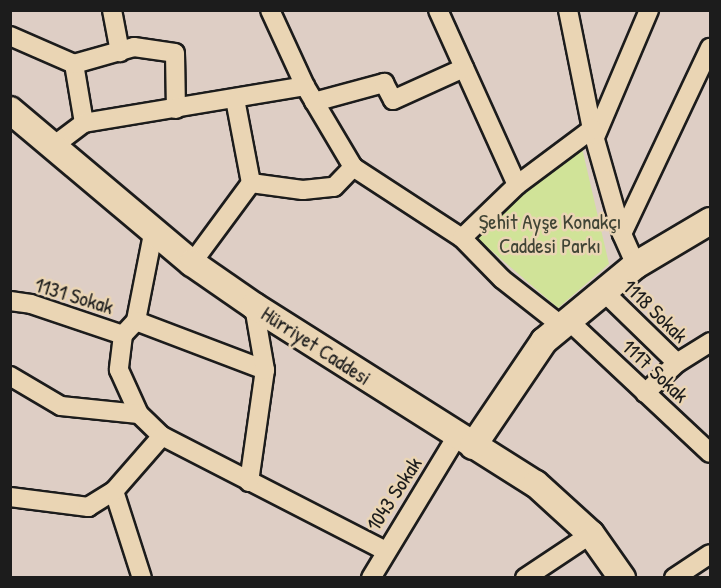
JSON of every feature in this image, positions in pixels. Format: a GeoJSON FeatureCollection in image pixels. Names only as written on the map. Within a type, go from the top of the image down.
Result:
{"type":"FeatureCollection","features":[{"type":"Feature","properties":{"kind":"street"},"geometry":{"type":"LineString","coordinates":[[112,10],[120,52]]}},
{"type":"Feature","properties":{"kind":"street"},"geometry":{"type":"LineString","coordinates":[[251,183],[303,190],[334,187],[353,167],[310,94],[270,10]]}},
{"type":"Feature","properties":{"kind":"street"},"geometry":{"type":"LineString","coordinates":[[438,10],[517,185]]}},
{"type":"Feature","properties":{"kind":"street"},"geometry":{"type":"LineString","coordinates":[[568,10],[594,132],[622,234],[636,265]]}},
{"type":"Feature","properties":{"kind":"street"},"geometry":{"type":"LineString","coordinates":[[462,238],[517,185],[594,132],[649,10]]}},
{"type":"Feature","properties":{"kind":"street"},"geometry":{"type":"LineString","coordinates":[[10,36],[74,64],[134,47],[175,53],[176,109]]}},
{"type":"Feature","properties":{"kind":"street"},"geometry":{"type":"LineString","coordinates":[[622,234],[711,48]]}},
{"type":"Feature","properties":{"kind":"street"},"geometry":{"type":"LineString","coordinates":[[74,64],[84,123]]}},
{"type":"Feature","properties":{"kind":"street"},"geometry":{"type":"LineString","coordinates":[[52,147],[84,123],[235,99],[310,94],[384,83],[393,100],[464,68]]}},
{"type":"Feature","properties":{"kind":"street"},"geometry":{"type":"LineString","coordinates":[[192,263],[251,183],[235,99]]}},
{"type":"Feature","properties":{"kind":"street","name":"Hürriyet Caddesi"},"geometry":{"type":"LineString","coordinates":[[10,110],[153,234],[192,263],[254,306],[536,484],[591,534],[622,578]]}},
{"type":"Feature","properties":{"kind":"street","name":"1117 Sokak"},"geometry":{"type":"LineString","coordinates":[[353,167],[462,238],[502,279],[566,323],[711,453]]}},
{"type":"Feature","properties":{"kind":"street"},"geometry":{"type":"LineString","coordinates":[[465,441],[544,341],[636,265],[711,220]]}},
{"type":"Feature","properties":{"kind":"street"},"geometry":{"type":"LineString","coordinates":[[153,234],[136,321],[123,335],[119,370],[139,414],[162,436],[384,549]]}},
{"type":"Feature","properties":{"kind":"street","name":"1118 Sokak"},"geometry":{"type":"LineString","coordinates":[[603,291],[677,363]]}},
{"type":"Feature","properties":{"kind":"street","name":"1131 Sokak"},"geometry":{"type":"LineString","coordinates":[[10,301],[31,304],[123,335]]}},
{"type":"Feature","properties":{"kind":"street"},"geometry":{"type":"LineString","coordinates":[[249,482],[265,370],[254,306]]}},
{"type":"Feature","properties":{"kind":"street"},"geometry":{"type":"LineString","coordinates":[[136,321],[265,370]]}},
{"type":"Feature","properties":{"kind":"street","name":"1118 Sokak"},"geometry":{"type":"LineString","coordinates":[[645,393],[677,363],[711,342]]}},
{"type":"Feature","properties":{"kind":"street"},"geometry":{"type":"LineString","coordinates":[[10,376],[61,406],[139,414]]}},
{"type":"Feature","properties":{"kind":"street"},"geometry":{"type":"LineString","coordinates":[[10,497],[88,507],[114,491],[162,436]]}},
{"type":"Feature","properties":{"kind":"street","name":"1043 Sokak"},"geometry":{"type":"LineString","coordinates":[[371,578],[384,549],[403,528],[465,441]]}},
{"type":"Feature","properties":{"kind":"street"},"geometry":{"type":"LineString","coordinates":[[114,491],[142,578]]}},
{"type":"Feature","properties":{"kind":"street"},"geometry":{"type":"LineString","coordinates":[[525,578],[591,534]]}},
{"type":"Feature","properties":{"kind":"street"},"geometry":{"type":"LineString","coordinates":[[674,578],[711,554]]}},
{"type":"Feature","properties":{"kind":"green space","name":"Şehit Ayşe Konakçı Caddesi Parkı"},"geometry":{"type":"Polygon","coordinates":[[[582,148],[609,264],[558,308],[472,234],[524,189],[582,148]]]}}]}
